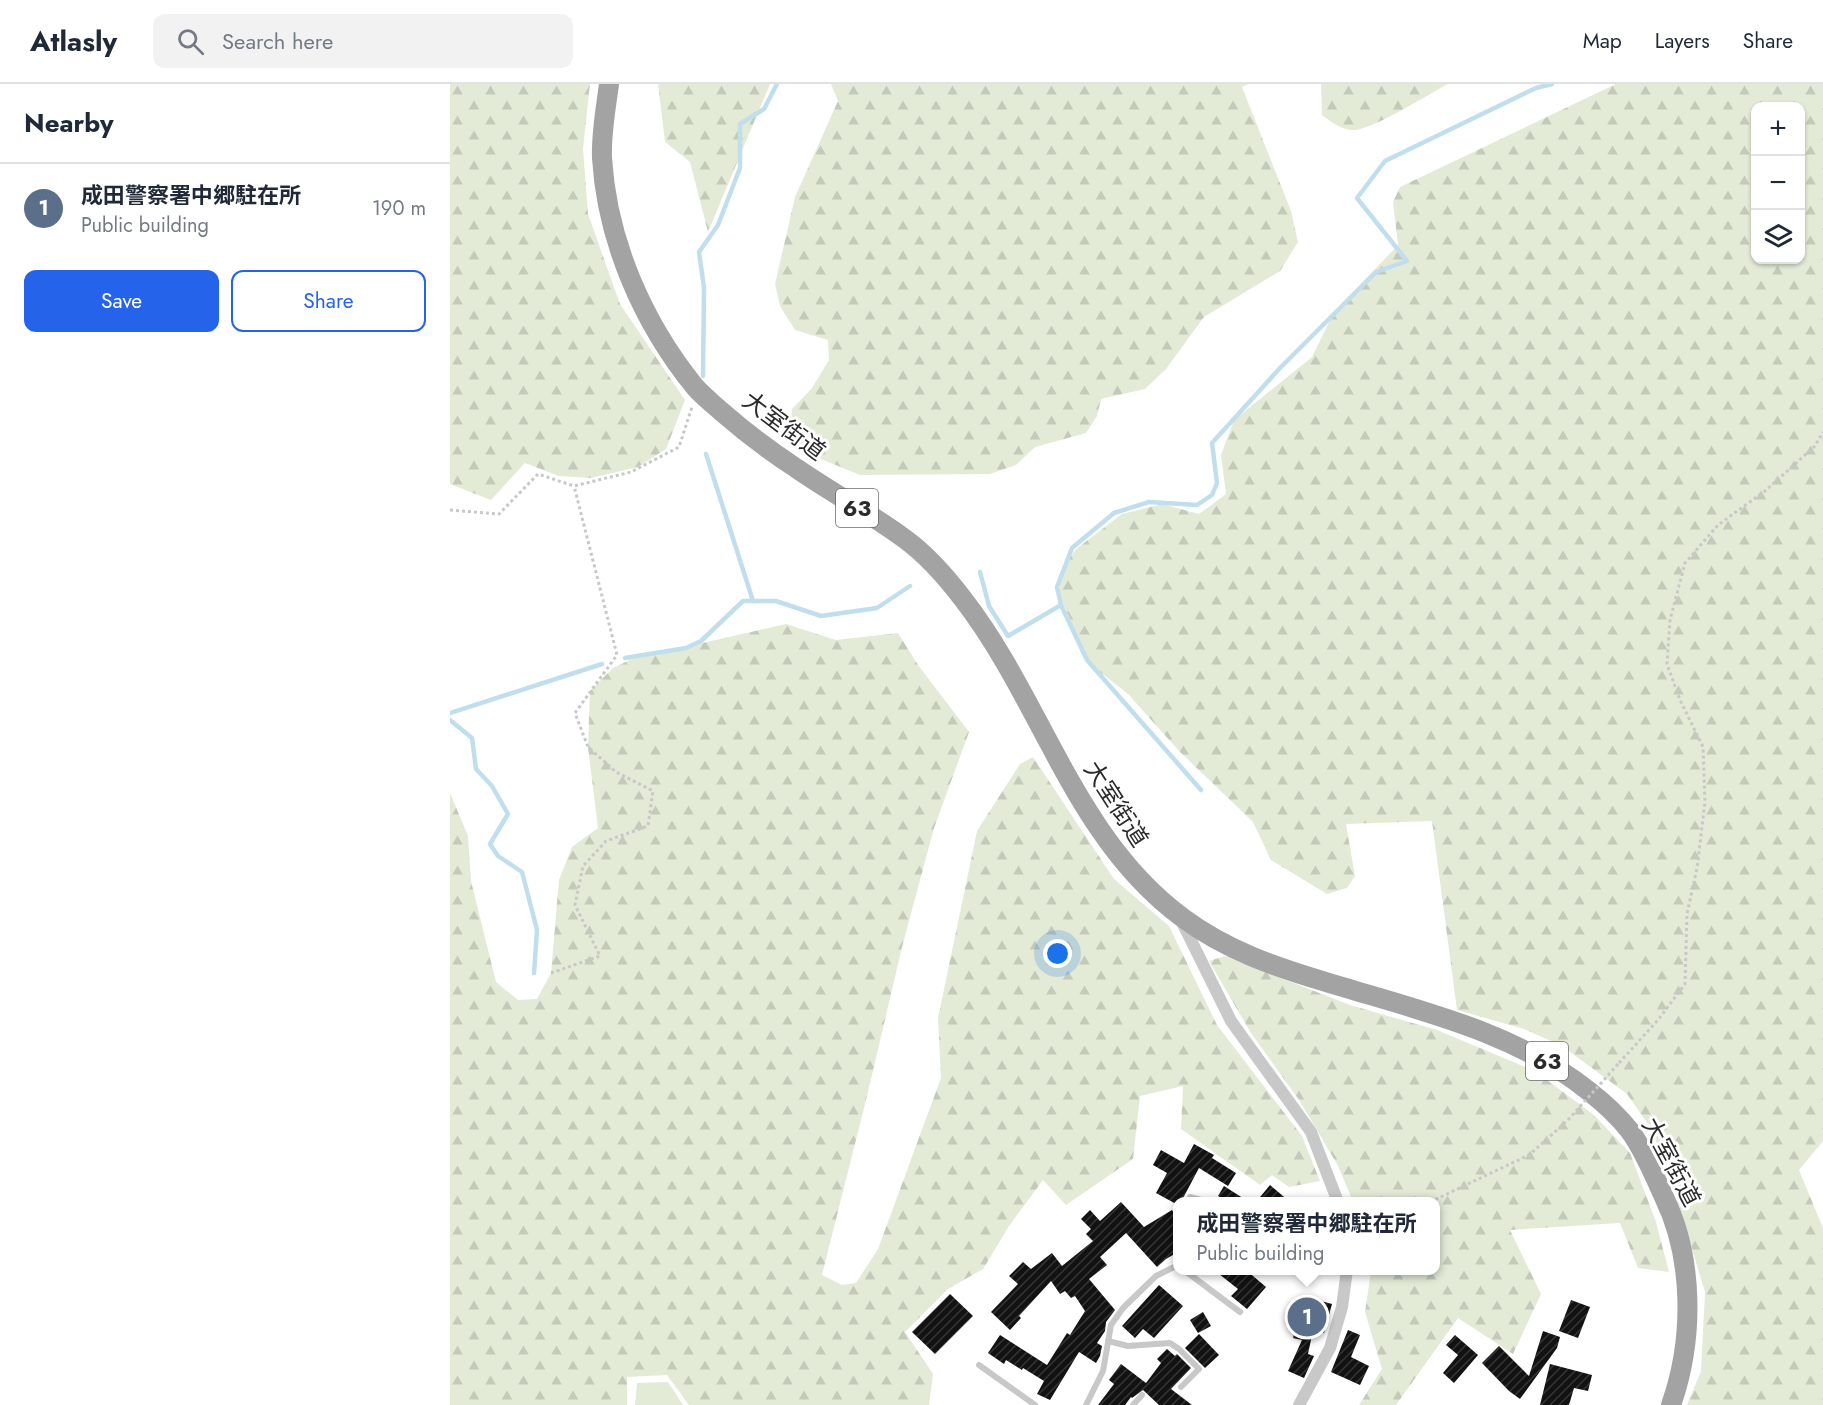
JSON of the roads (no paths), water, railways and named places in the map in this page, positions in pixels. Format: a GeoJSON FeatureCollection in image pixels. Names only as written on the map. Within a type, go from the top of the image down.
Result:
{"type":"FeatureCollection","features":[{"type":"Feature","properties":{"kind":"main road","name":"大室街道"},"geometry":{"type":"LineString","coordinates":[[609,84],[604,117],[602,157],[609,208],[624,261],[642,307],[654,327],[697,390],[750,436],[909,541],[936,568],[961,597],[989,636],[1091,817],[1118,857],[1144,887],[1209,937],[1270,965],[1413,1008],[1514,1044],[1545,1059],[1602,1102],[1629,1130],[1675,1219],[1684,1266],[1686,1347],[1671,1405]]}},
{"type":"Feature","properties":{"kind":"street"},"geometry":{"type":"LineString","coordinates":[[1179,916],[1231,1021],[1311,1132],[1336,1197]]}},
{"type":"Feature","properties":{"kind":"street"},"geometry":{"type":"LineString","coordinates":[[1299,1405],[1330,1348],[1342,1307],[1346,1275]]}},
{"type":"Feature","properties":{"kind":"lane"},"geometry":{"type":"LineString","coordinates":[[1086,1405],[1103,1371],[1111,1325],[1123,1308],[1156,1276],[1173,1268]]}},
{"type":"Feature","properties":{"kind":"lane"},"geometry":{"type":"LineString","coordinates":[[1191,1275],[1240,1312]]}},
{"type":"Feature","properties":{"kind":"lane"},"geometry":{"type":"LineString","coordinates":[[1108,1341],[1128,1346],[1170,1343],[1179,1348],[1200,1369],[1181,1387]]}},
{"type":"Feature","properties":{"kind":"lane"},"geometry":{"type":"LineString","coordinates":[[979,1365],[1035,1405]]}},
{"type":"Feature","properties":{"kind":"lane"},"geometry":{"type":"LineString","coordinates":[[1133,1405],[1142,1395]]}},
{"type":"Feature","properties":{"kind":"waterway"},"geometry":{"type":"LineString","coordinates":[[703,376],[704,288],[699,252],[718,225],[740,168],[740,124],[764,109],[777,84]]}},
{"type":"Feature","properties":{"kind":"waterway"},"geometry":{"type":"LineString","coordinates":[[980,572],[989,606],[1008,636],[1061,605],[1057,587],[1072,548],[1114,513],[1149,502],[1197,505],[1212,495],[1217,483],[1212,443],[1280,368],[1376,272],[1407,261],[1357,198],[1385,161],[1536,88],[1552,84]]}},
{"type":"Feature","properties":{"kind":"waterway"},"geometry":{"type":"LineString","coordinates":[[706,454],[753,601]]}},
{"type":"Feature","properties":{"kind":"waterway"},"geometry":{"type":"LineString","coordinates":[[625,658],[686,648],[701,641],[743,601],[776,601],[821,616],[877,608],[910,586]]}},
{"type":"Feature","properties":{"kind":"waterway"},"geometry":{"type":"LineString","coordinates":[[1061,605],[1087,660],[1201,790]]}},
{"type":"Feature","properties":{"kind":"waterway"},"geometry":{"type":"LineString","coordinates":[[450,713],[602,664]]}},
{"type":"Feature","properties":{"kind":"waterway"},"geometry":{"type":"LineString","coordinates":[[450,720],[472,738],[476,769],[492,786],[508,814],[490,844],[498,856],[522,872],[537,930],[534,973]]}},
{"type":"Feature","properties":{"kind":"place","name":"成田警察署中郷駐在所"},"geometry":{"type":"Point","coordinates":[1307,1317]}}]}
